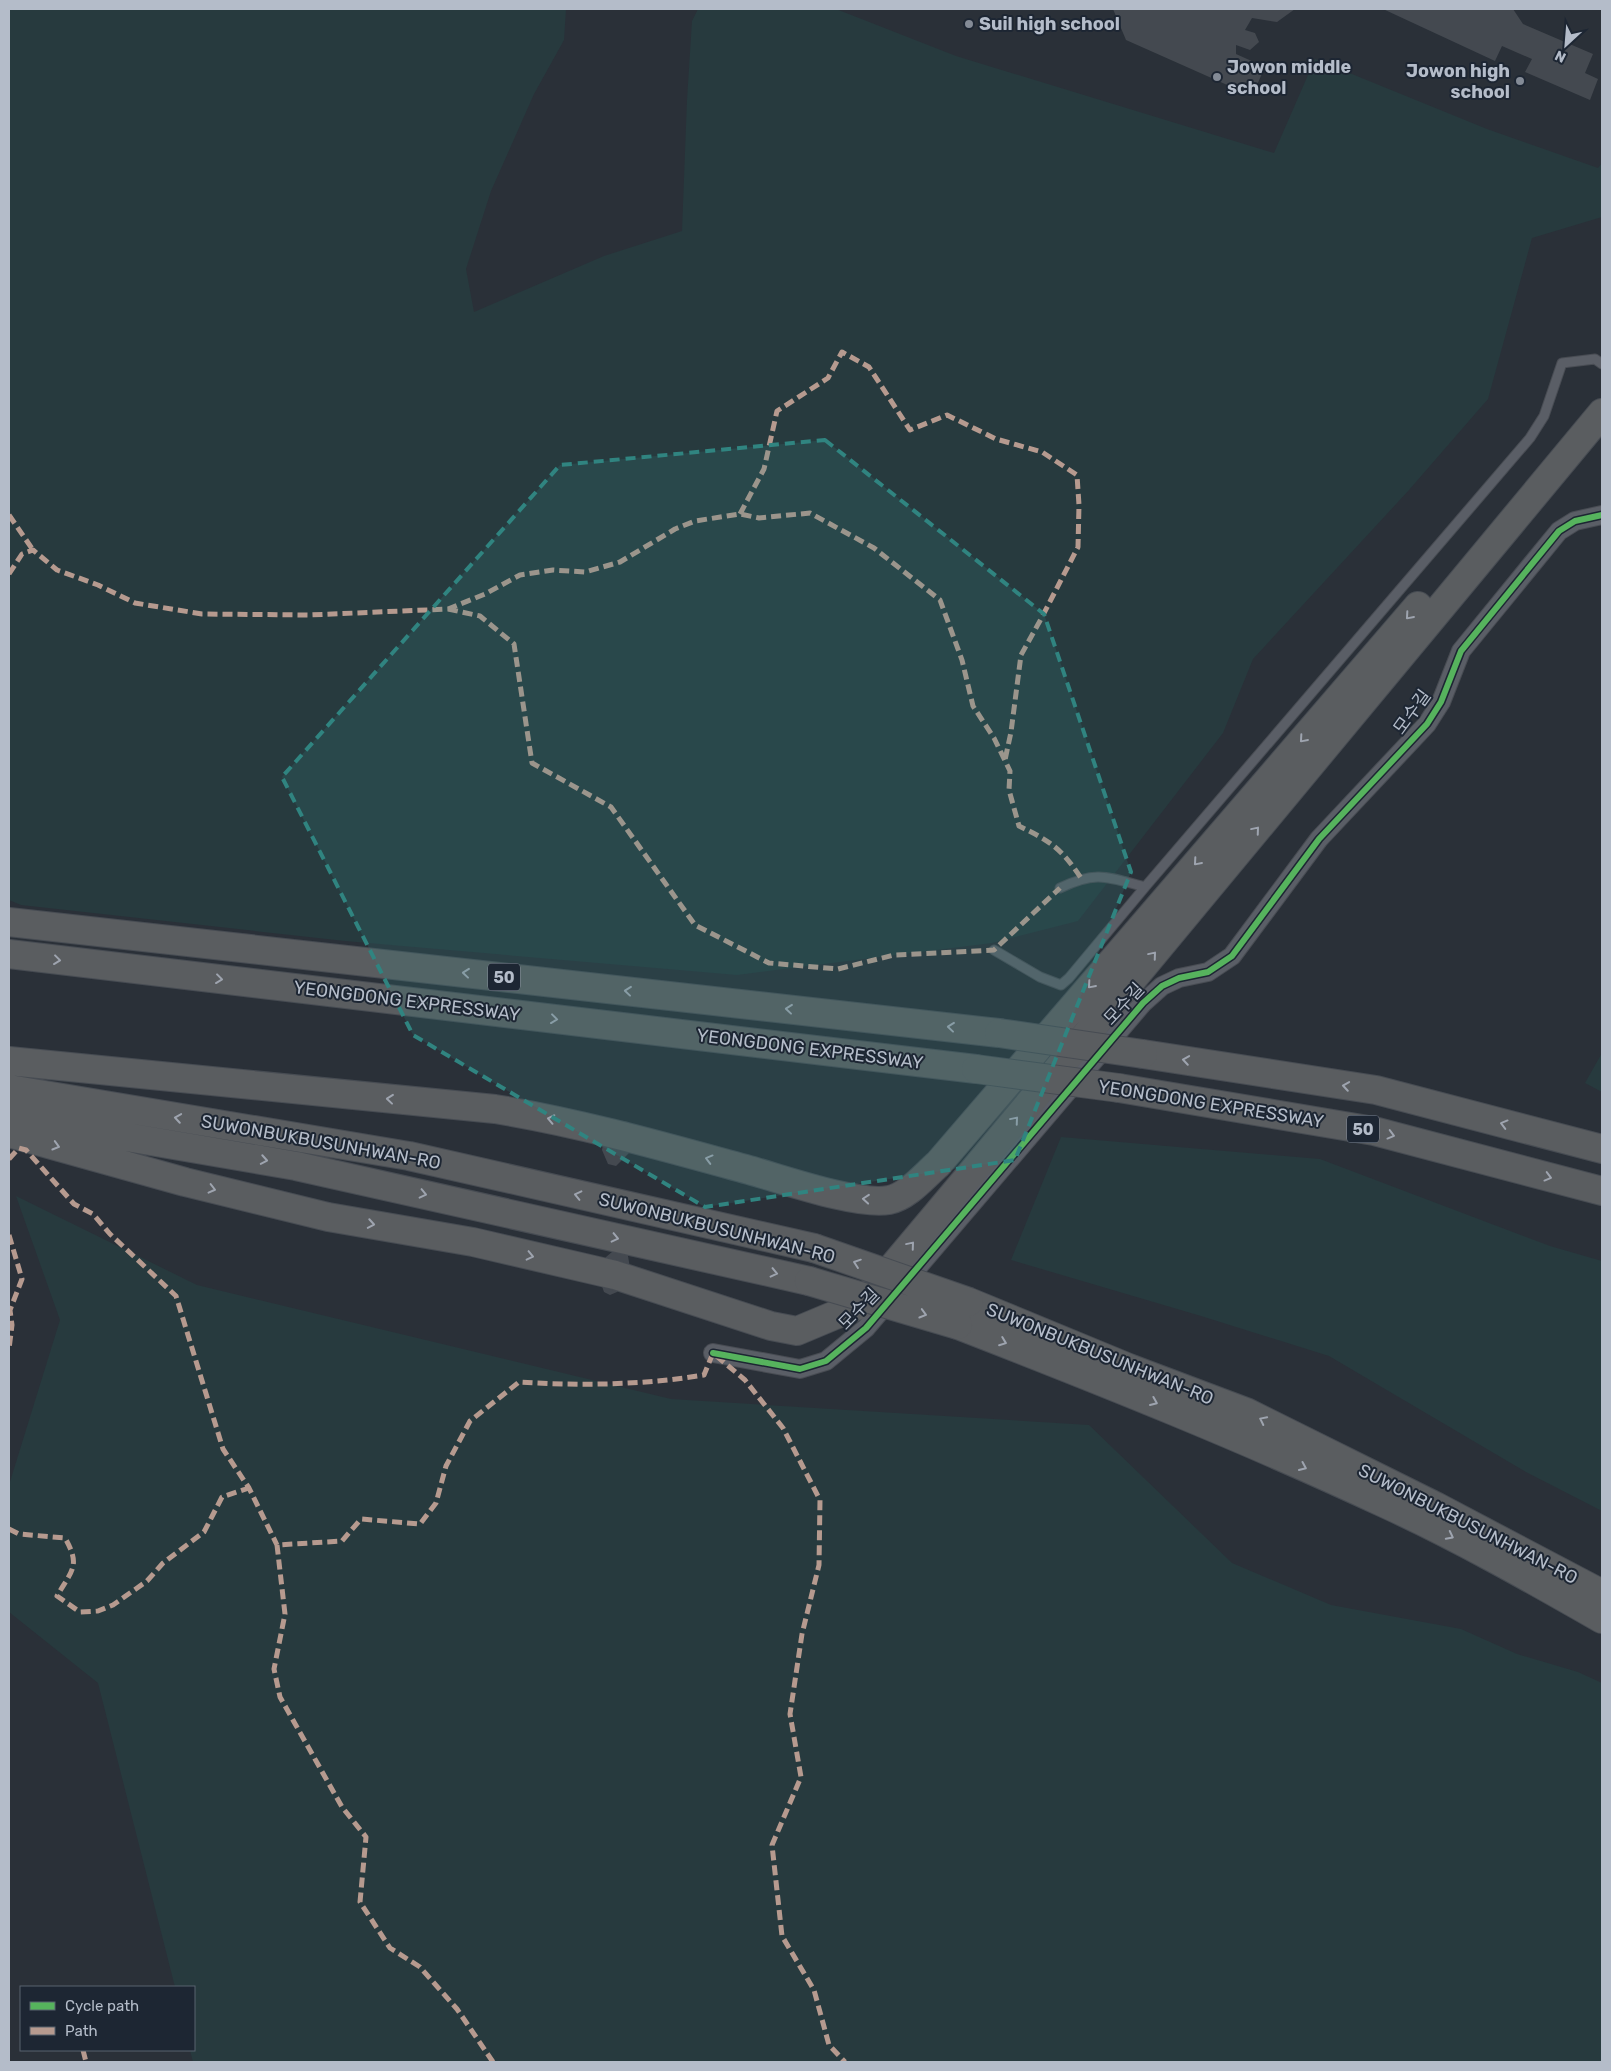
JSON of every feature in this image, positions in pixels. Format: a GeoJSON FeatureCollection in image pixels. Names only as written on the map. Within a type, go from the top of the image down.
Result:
{"type":"FeatureCollection","features":[{"type":"Feature","properties":{"kind":"highway"},"geometry":{"type":"LineString","coordinates":[[9,1062],[495,1109],[548,1118],[624,1136],[838,1195],[890,1200],[909,1190],[938,1164],[1583,414],[1602,395]]}},
{"type":"Feature","properties":{"kind":"highway"},"geometry":{"type":"LineString","coordinates":[[9,1132],[185,1182],[328,1216],[473,1242],[615,1275],[772,1326],[797,1331],[858,1305],[876,1287],[965,1181],[1602,413]]}},
{"type":"Feature","properties":{"kind":"highway","name":"YEONGDONG EXPRESSWAY"},"geometry":{"type":"LineString","coordinates":[[9,922],[999,1033],[1376,1090],[1602,1149]]}},
{"type":"Feature","properties":{"kind":"highway","name":"YEONGDONG EXPRESSWAY"},"geometry":{"type":"LineString","coordinates":[[9,954],[976,1069],[1119,1088],[1374,1131],[1602,1191]]}},
{"type":"Feature","properties":{"kind":"highway","name":"SUWONBUKBUSUNHWAN-RO"},"geometry":{"type":"LineString","coordinates":[[9,1089],[409,1156],[814,1248],[1387,1504],[1524,1574],[1602,1619]]}},
{"type":"Feature","properties":{"kind":"highway","name":"SUWONBUKBUSUNHWAN-RO"},"geometry":{"type":"LineString","coordinates":[[9,1117],[296,1166],[809,1281],[963,1313],[1129,1368],[1246,1412],[1437,1507],[1602,1594]]}},
{"type":"Feature","properties":{"kind":"street","name":"모수길"},"geometry":{"type":"LineString","coordinates":[[713,1353],[800,1369],[826,1362],[866,1328],[1143,1003],[1162,986],[1179,978],[1208,972],[1232,956],[1318,839],[1427,724],[1441,702],[1461,651],[1559,532],[1575,521],[1602,515]]}},
{"type":"Feature","properties":{"kind":"lane"},"geometry":{"type":"LineString","coordinates":[[994,950],[1040,977],[1061,984],[1069,978],[1145,886],[1530,438],[1544,416],[1562,363],[1595,359],[1602,364]]}},
{"type":"Feature","properties":{"kind":"lane"},"geometry":{"type":"LineString","coordinates":[[1060,888],[1080,878],[1100,875],[1145,886]]}},
{"type":"Feature","properties":{"kind":"highlighted area"},"geometry":{"type":"Polygon","coordinates":[[[825,440],[1044,614],[1131,872],[1015,1160],[705,1207],[413,1035],[282,777],[560,465],[825,440]]]}},
{"type":"Feature","properties":{"kind":"green space"},"geometry":{"type":"Polygon","coordinates":[[[9,9],[566,9],[564,40],[534,94],[491,191],[466,269],[474,312],[604,256],[682,231],[692,21],[698,9],[836,9],[956,56],[1274,153],[1315,59],[1487,129],[1598,168],[1602,163],[1602,217],[1532,238],[1488,399],[1409,490],[1253,659],[1223,733],[1078,921],[992,943],[737,975],[345,941],[21,905],[9,900],[9,9]]]}},
{"type":"Feature","properties":{"kind":"green space"},"geometry":{"type":"Polygon","coordinates":[[[1602,1053],[1602,1092],[1585,1083],[1602,1053]]]}},
{"type":"Feature","properties":{"kind":"green space"},"geometry":{"type":"Polygon","coordinates":[[[1061,1137],[1320,1159],[1550,1246],[1602,1261],[1602,1511],[1526,1472],[1329,1356],[1011,1260],[1061,1137]]]}},
{"type":"Feature","properties":{"kind":"green space"},"geometry":{"type":"Polygon","coordinates":[[[16,1196],[197,1285],[671,1399],[1089,1425],[1232,1563],[1331,1605],[1461,1629],[1517,1654],[1578,1672],[1602,1683],[1602,2062],[193,2062],[190,2051],[195,2051],[195,1986],[175,1986],[98,1683],[9,1612],[9,1485],[60,1320],[16,1196]]]}},
{"type":"Feature","properties":{"kind":"building"},"geometry":{"type":"Polygon","coordinates":[[[1113,9],[1295,9],[1277,22],[1252,18],[1245,30],[1255,33],[1259,42],[1250,50],[1236,45],[1236,54],[1265,67],[1252,96],[1126,40],[1113,9]]]}},
{"type":"Feature","properties":{"kind":"building"},"geometry":{"type":"Polygon","coordinates":[[[1383,9],[1513,9],[1523,24],[1593,54],[1585,73],[1598,79],[1590,100],[1525,72],[1532,59],[1502,46],[1495,61],[1383,9]]]}},
{"type":"Feature","properties":{"kind":"building"},"geometry":{"type":"Polygon","coordinates":[[[620,1121],[629,1122],[632,1136],[630,1152],[616,1166],[608,1164],[602,1150],[605,1133],[620,1121]]]}},
{"type":"Feature","properties":{"kind":"building"},"geometry":{"type":"Polygon","coordinates":[[[618,1247],[627,1250],[630,1268],[617,1292],[610,1295],[604,1292],[599,1277],[600,1269],[606,1257],[618,1247]]]}},
{"type":"Feature","properties":{"kind":"marked path"},"geometry":{"type":"LineString","coordinates":[[740,514],[764,469],[777,411],[828,378],[842,352],[869,367],[910,430],[947,415],[996,439],[1042,452],[1077,475],[1079,505],[1078,547],[1021,655],[1011,732],[1005,760]]}},
{"type":"Feature","properties":{"kind":"marked path"},"geometry":{"type":"LineString","coordinates":[[9,574],[22,554],[33,550],[57,570],[98,585],[135,603],[202,614],[309,615],[448,609],[485,594],[520,575],[553,570],[585,572],[620,562],[675,529],[695,521],[740,514],[759,518],[810,513],[874,548],[940,600],[962,660],[973,706],[994,738],[1010,771],[1009,790],[1019,826],[1054,846],[1067,859],[1081,878]]}},
{"type":"Feature","properties":{"kind":"marked path"},"geometry":{"type":"LineString","coordinates":[[9,515],[33,550]]}},
{"type":"Feature","properties":{"kind":"marked path"},"geometry":{"type":"LineString","coordinates":[[448,609],[480,616],[514,644],[532,763],[611,807],[695,925],[769,963],[838,969],[894,955],[994,950],[1060,888]]}},
{"type":"Feature","properties":{"kind":"marked path"},"geometry":{"type":"LineString","coordinates":[[9,1159],[19,1148],[26,1150],[74,1204],[93,1214],[110,1234],[176,1296],[223,1449],[249,1488],[277,1545]]}},
{"type":"Feature","properties":{"kind":"marked path"},"geometry":{"type":"LineString","coordinates":[[9,1235],[22,1279],[10,1310],[12,1325],[9,1349]]}},
{"type":"Feature","properties":{"kind":"marked path"},"geometry":{"type":"LineString","coordinates":[[493,2062],[457,2009],[420,1967],[390,1948],[360,1902],[366,1837],[342,1807],[280,1697],[274,1669],[285,1614],[277,1545],[342,1541],[361,1519],[420,1524],[436,1503],[446,1466],[470,1421],[519,1382],[612,1384],[704,1375],[713,1353],[745,1380],[783,1428],[820,1500],[819,1565],[802,1634],[790,1714],[801,1777],[772,1845],[782,1936],[814,1990],[829,2045],[845,2062]]}},
{"type":"Feature","properties":{"kind":"marked path"},"geometry":{"type":"LineString","coordinates":[[9,1529],[19,1534],[65,1538],[73,1555],[73,1568],[57,1596],[80,1612],[98,1611],[113,1605],[147,1581],[163,1563],[204,1532],[222,1497],[249,1488]]}},
{"type":"Feature","properties":{"kind":"marked path"},"geometry":{"type":"LineString","coordinates":[[83,2051],[86,2062]]}},
{"type":"Feature","properties":{"kind":"cycle path"},"geometry":{"type":"LineString","coordinates":[[713,1353],[800,1369],[826,1361],[866,1328],[1143,1003],[1162,986],[1179,978],[1208,972],[1232,956],[1319,839],[1427,724],[1441,702],[1461,651],[1559,531],[1575,521],[1602,515]]}},
{"type":"Feature","properties":{"kind":"place","name":"Suil high school"},"geometry":{"type":"Point","coordinates":[969,24]}},
{"type":"Feature","properties":{"kind":"place","name":"Jowon middle school"},"geometry":{"type":"Point","coordinates":[1217,77]}},
{"type":"Feature","properties":{"kind":"place","name":"Jowon high school"},"geometry":{"type":"Point","coordinates":[1520,81]}}]}
